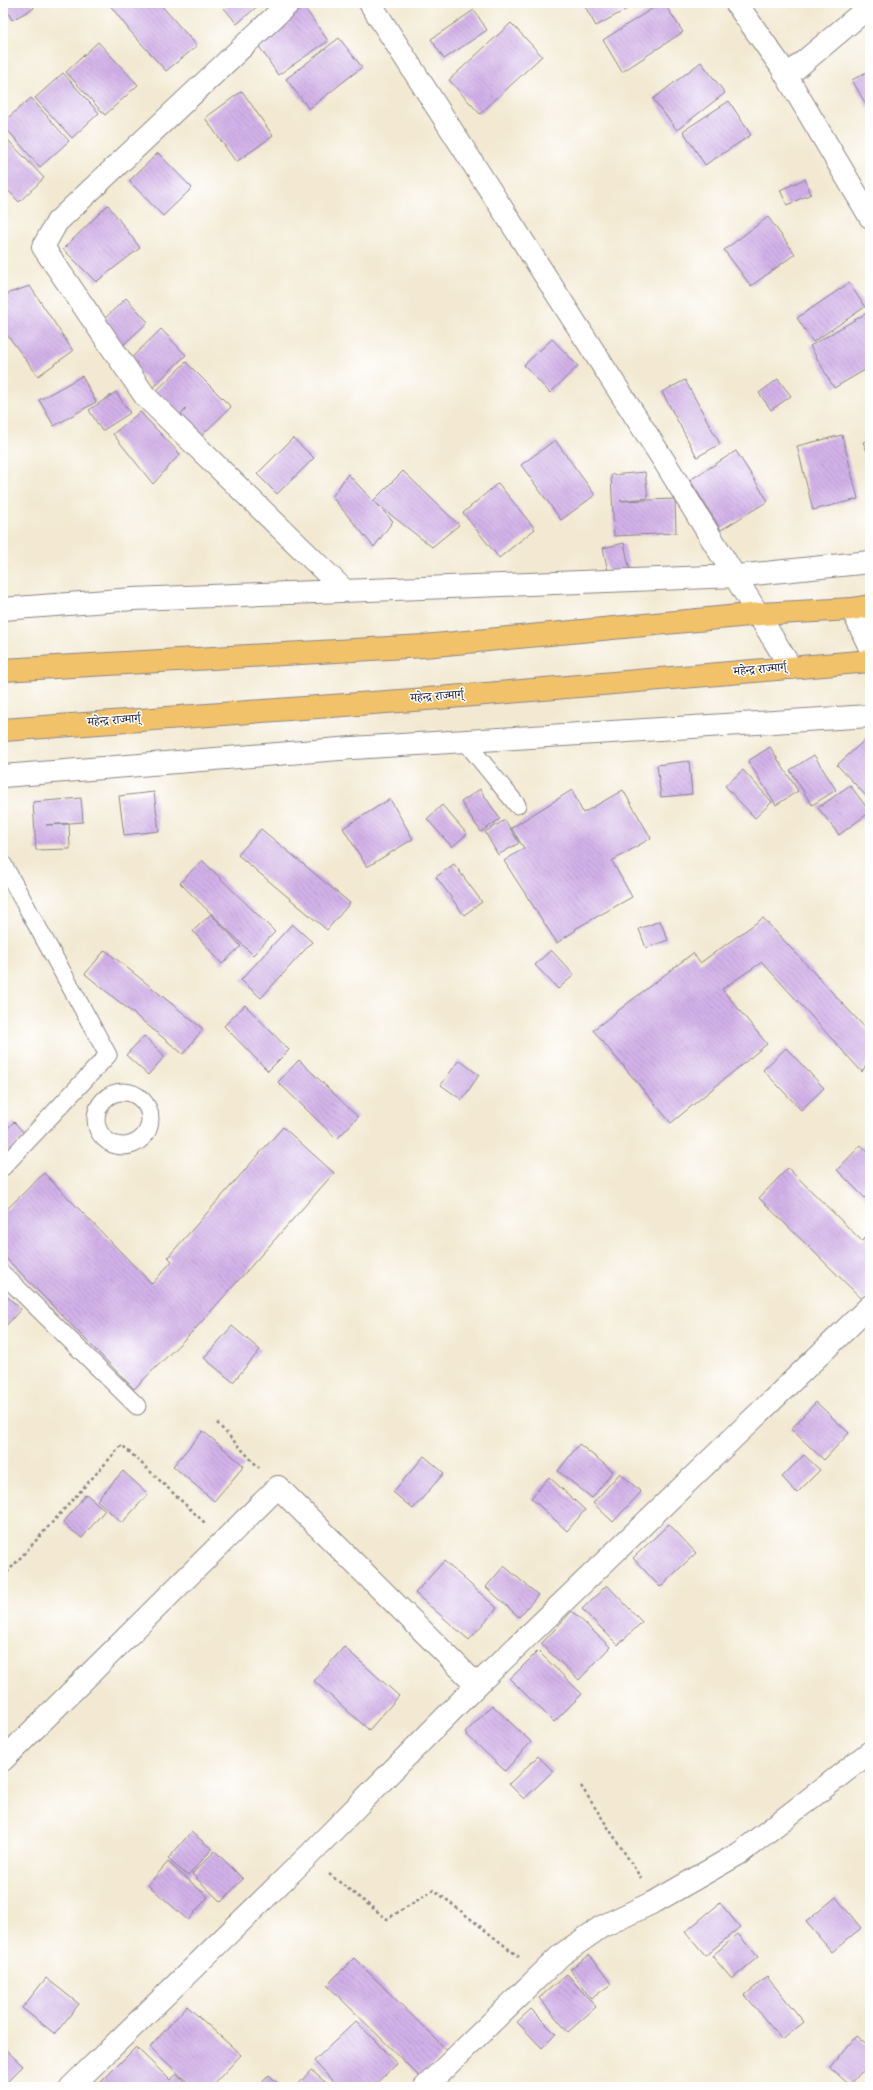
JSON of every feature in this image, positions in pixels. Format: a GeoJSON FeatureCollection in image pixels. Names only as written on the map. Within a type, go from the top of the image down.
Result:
{"type":"FeatureCollection","features":[{"type":"Feature","properties":{"kind":"highway"},"geometry":{"type":"LineString","coordinates":[[3,670],[424,646],[760,614],[861,607]]}},
{"type":"Feature","properties":{"kind":"highway","name":"महेन्द्र राज्मार्ग्"},"geometry":{"type":"LineString","coordinates":[[3,730],[427,699],[870,661]]}},
{"type":"Feature","properties":{"kind":"street"},"geometry":{"type":"LineString","coordinates":[[289,3],[57,222],[43,247],[145,396],[344,590]]}},
{"type":"Feature","properties":{"kind":"street"},"geometry":{"type":"LineString","coordinates":[[370,3],[664,460],[760,614],[791,668]]}},
{"type":"Feature","properties":{"kind":"street"},"geometry":{"type":"LineString","coordinates":[[736,3],[787,76],[870,217]]}},
{"type":"Feature","properties":{"kind":"street"},"geometry":{"type":"LineString","coordinates":[[787,76],[870,6]]}},
{"type":"Feature","properties":{"kind":"street"},"geometry":{"type":"LineString","coordinates":[[3,609],[134,599],[736,576],[870,562]]}},
{"type":"Feature","properties":{"kind":"street"},"geometry":{"type":"LineString","coordinates":[[861,607],[870,648]]}},
{"type":"Feature","properties":{"kind":"street"},"geometry":{"type":"LineString","coordinates":[[3,776],[352,748],[870,716]]}},
{"type":"Feature","properties":{"kind":"street"},"geometry":{"type":"LineString","coordinates":[[71,2087],[307,1857],[477,1685],[870,1306]]}},
{"type":"Feature","properties":{"kind":"street"},"geometry":{"type":"LineString","coordinates":[[3,1760],[278,1487],[477,1685]]}},
{"type":"Feature","properties":{"kind":"street"},"geometry":{"type":"LineString","coordinates":[[425,2087],[561,1955],[601,1927],[656,1901],[740,1854],[870,1752]]}},
{"type":"Feature","properties":{"kind":"lane"},"geometry":{"type":"LineString","coordinates":[[466,741],[517,805]]}},
{"type":"Feature","properties":{"kind":"lane"},"geometry":{"type":"LineString","coordinates":[[3,864],[108,1055],[3,1167]]}},
{"type":"Feature","properties":{"kind":"lane"},"geometry":{"type":"LineString","coordinates":[[82,1082],[102,1101]]}},
{"type":"Feature","properties":{"kind":"lane"},"geometry":{"type":"LineString","coordinates":[[3,1274],[137,1406]]}},
{"type":"Feature","properties":{"kind":"path"},"geometry":{"type":"LineString","coordinates":[[216,1423],[278,1487]]}},
{"type":"Feature","properties":{"kind":"path"},"geometry":{"type":"LineString","coordinates":[[3,1577],[122,1445],[223,1540]]}},
{"type":"Feature","properties":{"kind":"path"},"geometry":{"type":"LineString","coordinates":[[581,1786],[656,1901]]}},
{"type":"Feature","properties":{"kind":"path"},"geometry":{"type":"LineString","coordinates":[[307,1857],[387,1919],[434,1890],[540,1974]]}},
{"type":"Feature","properties":{"kind":"building"},"geometry":{"type":"Polygon","coordinates":[[[3,3],[31,3],[34,8],[12,20],[3,3]]]}},
{"type":"Feature","properties":{"kind":"building"},"geometry":{"type":"Polygon","coordinates":[[[159,3],[197,46],[166,71],[130,31],[109,4],[159,3]]]}},
{"type":"Feature","properties":{"kind":"building"},"geometry":{"type":"Polygon","coordinates":[[[229,3],[261,3],[237,24],[224,8],[229,3]]]}},
{"type":"Feature","properties":{"kind":"building"},"geometry":{"type":"Polygon","coordinates":[[[583,3],[638,3],[596,26],[583,3]]]}},
{"type":"Feature","properties":{"kind":"building"},"geometry":{"type":"Polygon","coordinates":[[[661,3],[664,3],[683,32],[622,72],[603,40],[661,3]]]}},
{"type":"Feature","properties":{"kind":"building"},"geometry":{"type":"Polygon","coordinates":[[[304,7],[328,41],[278,75],[255,40],[304,7]]]}},
{"type":"Feature","properties":{"kind":"building"},"geometry":{"type":"Polygon","coordinates":[[[474,10],[487,30],[444,59],[431,39],[474,10]]]}},
{"type":"Feature","properties":{"kind":"building"},"geometry":{"type":"Polygon","coordinates":[[[511,23],[542,56],[480,114],[449,80],[511,23]]]}},
{"type":"Feature","properties":{"kind":"building"},"geometry":{"type":"Polygon","coordinates":[[[339,38],[362,67],[309,109],[286,79],[339,38]]]}},
{"type":"Feature","properties":{"kind":"building"},"geometry":{"type":"Polygon","coordinates":[[[98,42],[138,85],[105,115],[66,72],[98,42]]]}},
{"type":"Feature","properties":{"kind":"building"},"geometry":{"type":"Polygon","coordinates":[[[701,62],[725,93],[677,130],[653,99],[701,62]]]}},
{"type":"Feature","properties":{"kind":"building"},"geometry":{"type":"Polygon","coordinates":[[[870,70],[870,107],[868,108],[852,80],[870,70]]]}},
{"type":"Feature","properties":{"kind":"building"},"geometry":{"type":"Polygon","coordinates":[[[63,73],[99,113],[72,138],[35,98],[63,73]]]}},
{"type":"Feature","properties":{"kind":"building"},"geometry":{"type":"Polygon","coordinates":[[[242,91],[273,136],[236,162],[205,118],[242,91]]]}},
{"type":"Feature","properties":{"kind":"building"},"geometry":{"type":"Polygon","coordinates":[[[31,98],[69,141],[40,167],[3,125],[3,122],[31,98]]]}},
{"type":"Feature","properties":{"kind":"building"},"geometry":{"type":"Polygon","coordinates":[[[729,101],[751,135],[705,165],[683,131],[729,101]]]}},
{"type":"Feature","properties":{"kind":"building"},"geometry":{"type":"Polygon","coordinates":[[[7,139],[44,178],[19,202],[3,185],[3,143],[7,139]]]}},
{"type":"Feature","properties":{"kind":"building"},"geometry":{"type":"Polygon","coordinates":[[[158,153],[192,188],[163,216],[129,181],[158,153]]]}},
{"type":"Feature","properties":{"kind":"building"},"geometry":{"type":"Polygon","coordinates":[[[805,179],[811,194],[787,205],[780,190],[805,179]]]}},
{"type":"Feature","properties":{"kind":"building"},"geometry":{"type":"Polygon","coordinates":[[[108,205],[140,248],[96,282],[63,249],[108,205]]]}},
{"type":"Feature","properties":{"kind":"building"},"geometry":{"type":"Polygon","coordinates":[[[768,217],[795,254],[751,286],[724,250],[768,217]]]}},
{"type":"Feature","properties":{"kind":"building"},"geometry":{"type":"Polygon","coordinates":[[[849,283],[865,307],[813,342],[797,318],[849,283]]]}},
{"type":"Feature","properties":{"kind":"building"},"geometry":{"type":"Polygon","coordinates":[[[30,286],[73,351],[38,376],[3,329],[3,295],[30,286]]]}},
{"type":"Feature","properties":{"kind":"building"},"geometry":{"type":"Polygon","coordinates":[[[126,298],[148,322],[122,346],[100,323],[126,298]]]}},
{"type":"Feature","properties":{"kind":"building"},"geometry":{"type":"Polygon","coordinates":[[[870,311],[870,367],[834,388],[810,346],[870,311]]]}},
{"type":"Feature","properties":{"kind":"building"},"geometry":{"type":"Polygon","coordinates":[[[161,329],[186,355],[153,387],[128,361],[161,329]]]}},
{"type":"Feature","properties":{"kind":"building"},"geometry":{"type":"Polygon","coordinates":[[[552,339],[578,366],[550,393],[524,365],[552,339]]]}},
{"type":"Feature","properties":{"kind":"building"},"geometry":{"type":"Polygon","coordinates":[[[186,362],[231,407],[198,439],[178,418],[186,409],[176,419],[152,395],[186,362]]]}},
{"type":"Feature","properties":{"kind":"building"},"geometry":{"type":"Polygon","coordinates":[[[82,376],[96,402],[54,426],[39,400],[82,376]]]}},
{"type":"Feature","properties":{"kind":"building"},"geometry":{"type":"Polygon","coordinates":[[[778,379],[791,396],[771,410],[759,393],[778,379]]]}},
{"type":"Feature","properties":{"kind":"building"},"geometry":{"type":"Polygon","coordinates":[[[685,380],[720,444],[697,457],[662,392],[685,380]]]}},
{"type":"Feature","properties":{"kind":"building"},"geometry":{"type":"Polygon","coordinates":[[[116,392],[130,413],[102,431],[89,410],[116,392]]]}},
{"type":"Feature","properties":{"kind":"building"},"geometry":{"type":"Polygon","coordinates":[[[140,412],[180,454],[153,484],[113,434],[140,412]]]}},
{"type":"Feature","properties":{"kind":"building"},"geometry":{"type":"Polygon","coordinates":[[[842,435],[858,499],[813,510],[797,446],[842,435]]]}},
{"type":"Feature","properties":{"kind":"building"},"geometry":{"type":"Polygon","coordinates":[[[293,438],[314,458],[277,494],[257,474],[293,438]]]}},
{"type":"Feature","properties":{"kind":"building"},"geometry":{"type":"Polygon","coordinates":[[[555,440],[595,495],[561,520],[521,465],[555,440]]]}},
{"type":"Feature","properties":{"kind":"building"},"geometry":{"type":"Polygon","coordinates":[[[870,441],[870,458],[863,442],[870,441]]]}},
{"type":"Feature","properties":{"kind":"building"},"geometry":{"type":"Polygon","coordinates":[[[736,451],[768,501],[721,530],[690,480],[736,451]]]}},
{"type":"Feature","properties":{"kind":"building"},"geometry":{"type":"Polygon","coordinates":[[[403,471],[459,525],[432,547],[373,501],[403,471]]]}},
{"type":"Feature","properties":{"kind":"building"},"geometry":{"type":"Polygon","coordinates":[[[645,472],[648,498],[620,501],[675,499],[676,533],[614,536],[611,475],[645,472]]]}},
{"type":"Feature","properties":{"kind":"building"},"geometry":{"type":"Polygon","coordinates":[[[348,474],[393,521],[374,547],[332,497],[348,474]]]}},
{"type":"Feature","properties":{"kind":"building"},"geometry":{"type":"Polygon","coordinates":[[[498,483],[535,529],[499,558],[463,513],[498,483]]]}},
{"type":"Feature","properties":{"kind":"building"},"geometry":{"type":"Polygon","coordinates":[[[624,543],[630,571],[609,576],[603,548],[624,543]]]}},
{"type":"Feature","properties":{"kind":"building"},"geometry":{"type":"Polygon","coordinates":[[[867,738],[870,741],[870,800],[837,765],[867,738]]]}},
{"type":"Feature","properties":{"kind":"building"},"geometry":{"type":"Polygon","coordinates":[[[770,747],[798,791],[776,805],[748,761],[770,747]]]}},
{"type":"Feature","properties":{"kind":"building"},"geometry":{"type":"Polygon","coordinates":[[[814,755],[836,790],[812,805],[790,770],[814,755]]]}},
{"type":"Feature","properties":{"kind":"building"},"geometry":{"type":"Polygon","coordinates":[[[689,761],[692,794],[661,797],[657,765],[689,761]]]}},
{"type":"Feature","properties":{"kind":"building"},"geometry":{"type":"Polygon","coordinates":[[[743,770],[772,802],[755,818],[725,786],[743,770]]]}},
{"type":"Feature","properties":{"kind":"building"},"geometry":{"type":"Polygon","coordinates":[[[850,785],[870,812],[839,835],[818,808],[850,785]]]}},
{"type":"Feature","properties":{"kind":"building"},"geometry":{"type":"Polygon","coordinates":[[[480,789],[500,819],[481,832],[461,802],[480,789]]]}},
{"type":"Feature","properties":{"kind":"building"},"geometry":{"type":"Polygon","coordinates":[[[572,790],[583,813],[623,790],[651,838],[612,861],[632,897],[575,929],[576,930],[557,943],[504,861],[524,848],[511,828],[572,790]]]}},
{"type":"Feature","properties":{"kind":"building"},"geometry":{"type":"Polygon","coordinates":[[[154,792],[159,831],[124,835],[119,796],[154,792]]]}},
{"type":"Feature","properties":{"kind":"building"},"geometry":{"type":"Polygon","coordinates":[[[81,798],[83,822],[46,825],[69,824],[70,849],[36,850],[33,802],[81,798]]]}},
{"type":"Feature","properties":{"kind":"building"},"geometry":{"type":"Polygon","coordinates":[[[390,799],[413,839],[367,867],[343,828],[390,799]]]}},
{"type":"Feature","properties":{"kind":"building"},"geometry":{"type":"Polygon","coordinates":[[[442,805],[467,834],[452,847],[427,819],[442,805]]]}},
{"type":"Feature","properties":{"kind":"building"},"geometry":{"type":"Polygon","coordinates":[[[505,820],[519,843],[498,855],[485,832],[505,820]]]}},
{"type":"Feature","properties":{"kind":"building"},"geometry":{"type":"Polygon","coordinates":[[[261,829],[350,903],[327,930],[238,855],[261,829]]]}},
{"type":"Feature","properties":{"kind":"building"},"geometry":{"type":"Polygon","coordinates":[[[202,860],[275,932],[253,955],[180,883],[202,860]]]}},
{"type":"Feature","properties":{"kind":"building"},"geometry":{"type":"Polygon","coordinates":[[[454,864],[482,902],[464,915],[436,877],[454,864]]]}},
{"type":"Feature","properties":{"kind":"building"},"geometry":{"type":"Polygon","coordinates":[[[211,914],[241,946],[222,964],[193,931],[211,914]]]}},
{"type":"Feature","properties":{"kind":"building"},"geometry":{"type":"Polygon","coordinates":[[[763,918],[870,1033],[870,1058],[862,1072],[762,962],[722,989],[767,1044],[671,1123],[593,1030],[693,953],[700,963],[763,918]]]}},
{"type":"Feature","properties":{"kind":"building"},"geometry":{"type":"Polygon","coordinates":[[[660,921],[668,940],[646,948],[639,929],[660,921]]]}},
{"type":"Feature","properties":{"kind":"building"},"geometry":{"type":"Polygon","coordinates":[[[292,924],[312,942],[261,998],[241,980],[292,924]]]}},
{"type":"Feature","properties":{"kind":"building"},"geometry":{"type":"Polygon","coordinates":[[[105,950],[203,1029],[183,1054],[85,974],[105,950]]]}},
{"type":"Feature","properties":{"kind":"building"},"geometry":{"type":"Polygon","coordinates":[[[551,950],[574,975],[558,989],[535,965],[551,950]]]}},
{"type":"Feature","properties":{"kind":"building"},"geometry":{"type":"Polygon","coordinates":[[[245,1005],[289,1050],[268,1071],[224,1026],[245,1005]]]}},
{"type":"Feature","properties":{"kind":"building"},"geometry":{"type":"Polygon","coordinates":[[[144,1036],[165,1056],[148,1075],[126,1055],[144,1036]]]}},
{"type":"Feature","properties":{"kind":"building"},"geometry":{"type":"Polygon","coordinates":[[[786,1048],[824,1088],[801,1110],[763,1070],[786,1048]]]}},
{"type":"Feature","properties":{"kind":"building"},"geometry":{"type":"Polygon","coordinates":[[[299,1060],[358,1117],[337,1139],[278,1082],[299,1060]]]}},
{"type":"Feature","properties":{"kind":"building"},"geometry":{"type":"Polygon","coordinates":[[[459,1060],[479,1075],[462,1100],[441,1085],[459,1060]]]}},
{"type":"Feature","properties":{"kind":"building"},"geometry":{"type":"Polygon","coordinates":[[[14,1122],[26,1135],[3,1157],[3,1133],[14,1122]]]}},
{"type":"Feature","properties":{"kind":"building"},"geometry":{"type":"Polygon","coordinates":[[[283,1127],[334,1173],[196,1328],[134,1389],[3,1255],[3,1213],[44,1173],[152,1284],[172,1261],[168,1257],[283,1127]]]}},
{"type":"Feature","properties":{"kind":"building"},"geometry":{"type":"Polygon","coordinates":[[[861,1145],[870,1154],[870,1203],[837,1170],[861,1145]]]}},
{"type":"Feature","properties":{"kind":"building"},"geometry":{"type":"Polygon","coordinates":[[[788,1168],[862,1241],[870,1233],[870,1292],[863,1300],[759,1198],[788,1168]]]}},
{"type":"Feature","properties":{"kind":"building"},"geometry":{"type":"Polygon","coordinates":[[[3,1293],[21,1309],[3,1329],[3,1293]]]}},
{"type":"Feature","properties":{"kind":"building"},"geometry":{"type":"Polygon","coordinates":[[[232,1326],[260,1350],[233,1382],[204,1358],[232,1326]]]}},
{"type":"Feature","properties":{"kind":"building"},"geometry":{"type":"Polygon","coordinates":[[[816,1402],[849,1433],[824,1460],[791,1429],[816,1402]]]}},
{"type":"Feature","properties":{"kind":"building"},"geometry":{"type":"Polygon","coordinates":[[[203,1431],[244,1466],[214,1501],[173,1466],[203,1431]]]}},
{"type":"Feature","properties":{"kind":"building"},"geometry":{"type":"Polygon","coordinates":[[[579,1444],[613,1471],[592,1498],[558,1471],[579,1444]]]}},
{"type":"Feature","properties":{"kind":"building"},"geometry":{"type":"Polygon","coordinates":[[[804,1455],[820,1470],[797,1493],[782,1477],[804,1455]]]}},
{"type":"Feature","properties":{"kind":"building"},"geometry":{"type":"Polygon","coordinates":[[[424,1456],[444,1473],[413,1509],[393,1492],[424,1456]]]}},
{"type":"Feature","properties":{"kind":"building"},"geometry":{"type":"Polygon","coordinates":[[[123,1471],[148,1494],[122,1523],[97,1500],[123,1471]]]}},
{"type":"Feature","properties":{"kind":"building"},"geometry":{"type":"Polygon","coordinates":[[[620,1473],[641,1492],[613,1522],[593,1503],[620,1473]]]}},
{"type":"Feature","properties":{"kind":"building"},"geometry":{"type":"Polygon","coordinates":[[[549,1477],[585,1510],[567,1531],[531,1498],[549,1477]]]}},
{"type":"Feature","properties":{"kind":"building"},"geometry":{"type":"Polygon","coordinates":[[[86,1494],[105,1510],[82,1538],[63,1523],[86,1494]]]}},
{"type":"Feature","properties":{"kind":"building"},"geometry":{"type":"Polygon","coordinates":[[[669,1524],[696,1553],[660,1587],[633,1558],[669,1524]]]}},
{"type":"Feature","properties":{"kind":"building"},"geometry":{"type":"Polygon","coordinates":[[[444,1561],[497,1608],[469,1640],[415,1593],[444,1561]]]}},
{"type":"Feature","properties":{"kind":"building"},"geometry":{"type":"Polygon","coordinates":[[[504,1566],[538,1595],[519,1617],[486,1587],[504,1566]]]}},
{"type":"Feature","properties":{"kind":"building"},"geometry":{"type":"Polygon","coordinates":[[[607,1585],[642,1622],[618,1645],[582,1609],[607,1585]]]}},
{"type":"Feature","properties":{"kind":"building"},"geometry":{"type":"Polygon","coordinates":[[[572,1611],[610,1647],[579,1680],[541,1644],[572,1611]]]}},
{"type":"Feature","properties":{"kind":"building"},"geometry":{"type":"Polygon","coordinates":[[[344,1647],[399,1696],[369,1730],[314,1681],[344,1647]]]}},
{"type":"Feature","properties":{"kind":"building"},"geometry":{"type":"Polygon","coordinates":[[[538,1651],[582,1694],[554,1722],[510,1679],[538,1651]]]}},
{"type":"Feature","properties":{"kind":"building"},"geometry":{"type":"Polygon","coordinates":[[[492,1705],[531,1742],[505,1771],[465,1733],[492,1705]]]}},
{"type":"Feature","properties":{"kind":"building"},"geometry":{"type":"Polygon","coordinates":[[[538,1756],[553,1771],[524,1799],[509,1784],[538,1756]]]}},
{"type":"Feature","properties":{"kind":"building"},"geometry":{"type":"Polygon","coordinates":[[[191,1832],[212,1849],[188,1876],[168,1859],[191,1832]]]}},
{"type":"Feature","properties":{"kind":"building"},"geometry":{"type":"Polygon","coordinates":[[[215,1851],[243,1879],[221,1902],[192,1874],[215,1851]]]}},
{"type":"Feature","properties":{"kind":"building"},"geometry":{"type":"Polygon","coordinates":[[[168,1862],[208,1897],[188,1920],[148,1885],[168,1862]]]}},
{"type":"Feature","properties":{"kind":"building"},"geometry":{"type":"Polygon","coordinates":[[[836,1897],[861,1928],[832,1952],[806,1922],[836,1897]]]}},
{"type":"Feature","properties":{"kind":"building"},"geometry":{"type":"Polygon","coordinates":[[[720,1903],[740,1927],[705,1956],[685,1932],[720,1903]]]}},
{"type":"Feature","properties":{"kind":"building"},"geometry":{"type":"Polygon","coordinates":[[[738,1934],[758,1957],[732,1979],[712,1956],[738,1934]]]}},
{"type":"Feature","properties":{"kind":"building"},"geometry":{"type":"Polygon","coordinates":[[[590,1955],[611,1984],[591,1999],[570,1969],[590,1955]]]}},
{"type":"Feature","properties":{"kind":"building"},"geometry":{"type":"Polygon","coordinates":[[[354,1958],[447,2050],[420,2077],[327,1985],[354,1958]]]}},
{"type":"Feature","properties":{"kind":"building"},"geometry":{"type":"Polygon","coordinates":[[[567,1974],[596,2007],[568,2032],[539,1998],[567,1974]]]}},
{"type":"Feature","properties":{"kind":"building"},"geometry":{"type":"Polygon","coordinates":[[[767,1977],[804,2022],[782,2040],[745,1995],[767,1977]]]}},
{"type":"Feature","properties":{"kind":"building"},"geometry":{"type":"Polygon","coordinates":[[[46,1978],[79,2004],[55,2034],[22,2008],[46,1978]]]}},
{"type":"Feature","properties":{"kind":"building"},"geometry":{"type":"Polygon","coordinates":[[[187,2006],[241,2055],[211,2087],[193,2087],[150,2047],[187,2006]]]}},
{"type":"Feature","properties":{"kind":"building"},"geometry":{"type":"Polygon","coordinates":[[[531,2009],[556,2034],[542,2048],[517,2022],[531,2009]]]}},
{"type":"Feature","properties":{"kind":"building"},"geometry":{"type":"Polygon","coordinates":[[[356,2021],[397,2064],[372,2087],[338,2087],[314,2061],[356,2021]]]}},
{"type":"Feature","properties":{"kind":"building"},"geometry":{"type":"Polygon","coordinates":[[[856,2036],[870,2048],[870,2062],[850,2085],[830,2068],[856,2036]]]}},
{"type":"Feature","properties":{"kind":"building"},"geometry":{"type":"Polygon","coordinates":[[[3,2047],[23,2066],[3,2086],[3,2047]]]}},
{"type":"Feature","properties":{"kind":"building"},"geometry":{"type":"Polygon","coordinates":[[[136,2047],[170,2080],[177,2074],[190,2087],[96,2087],[136,2047]]]}},
{"type":"Feature","properties":{"kind":"building"},"geometry":{"type":"Polygon","coordinates":[[[311,2070],[331,2087],[296,2087],[311,2070]]]}},
{"type":"Feature","properties":{"kind":"building"},"geometry":{"type":"Polygon","coordinates":[[[269,2075],[282,2087],[258,2087],[269,2075]]]}}]}
